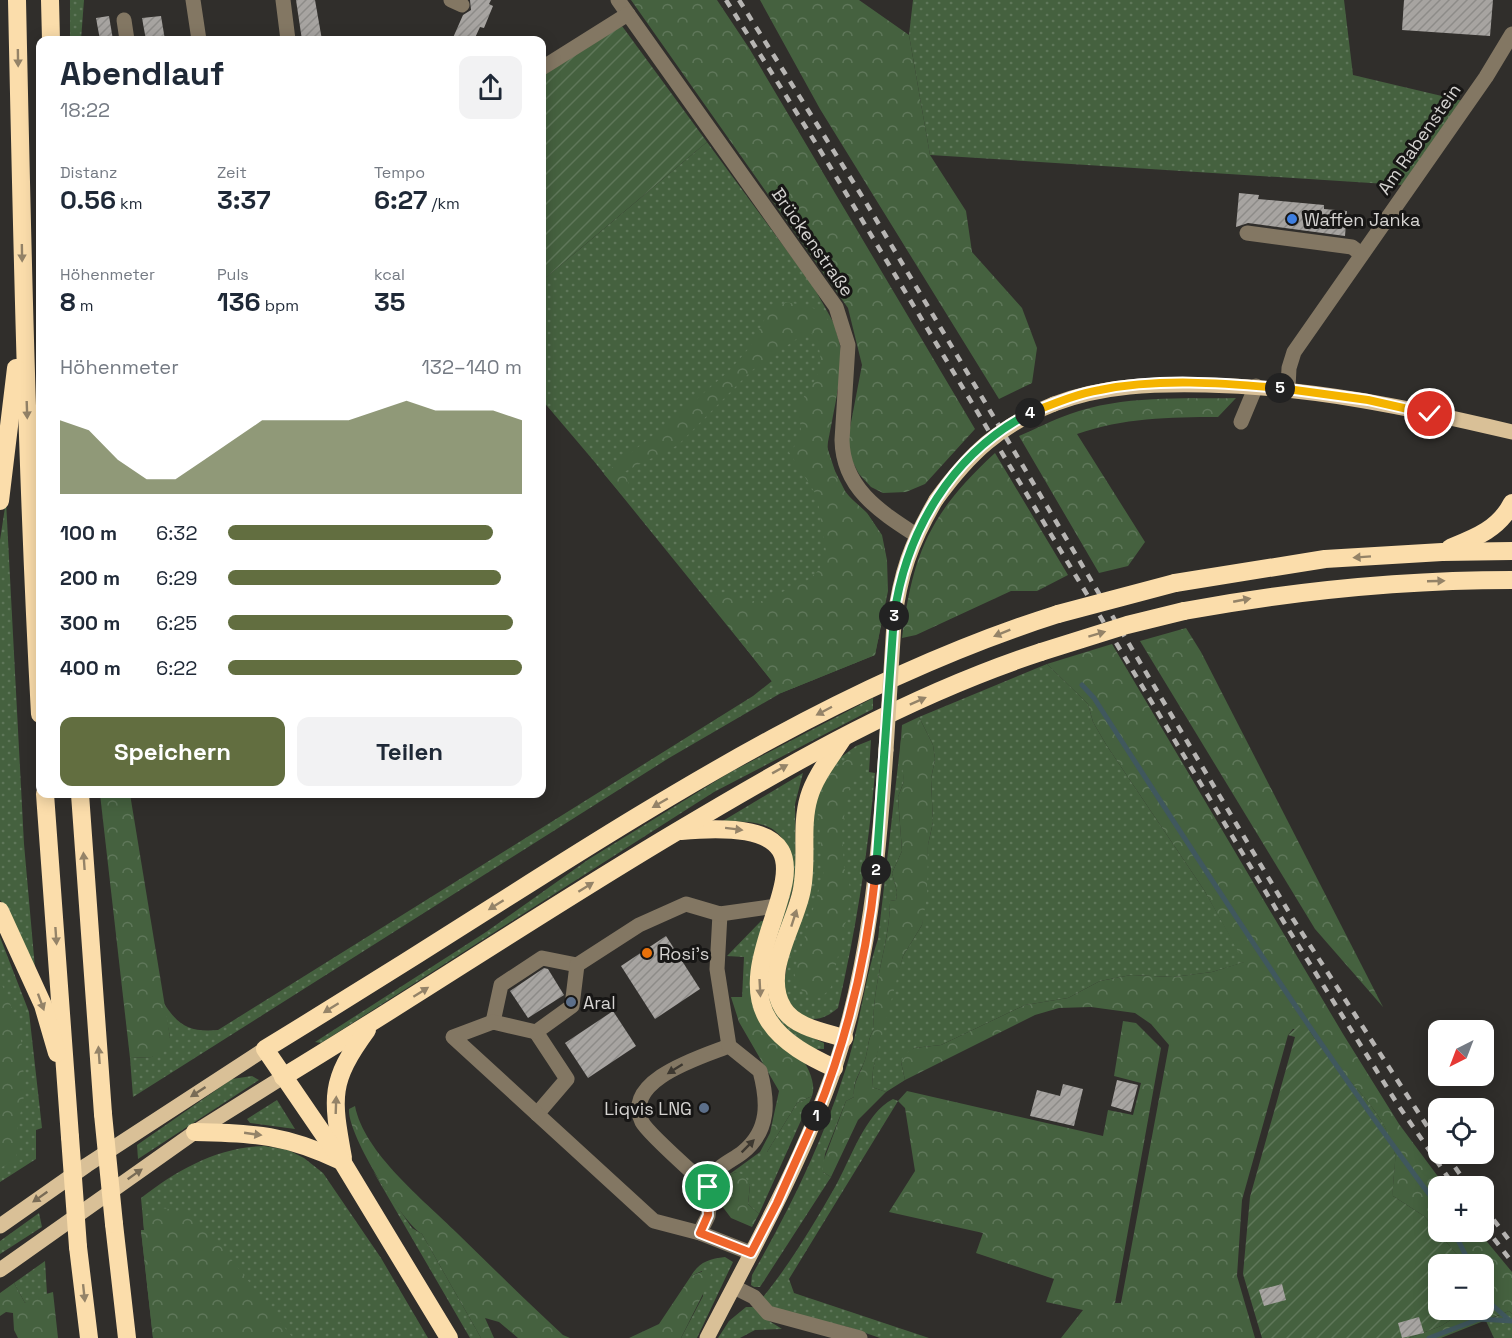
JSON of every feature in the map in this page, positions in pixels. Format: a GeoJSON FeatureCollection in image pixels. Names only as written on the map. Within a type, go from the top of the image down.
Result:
{"type":"FeatureCollection","features":[{"type":"Feature","properties":{"kind":"highway"},"geometry":{"type":"LineString","coordinates":[[17,0],[23,310],[36,638]]}},
{"type":"Feature","properties":{"kind":"highway"},"geometry":{"type":"LineString","coordinates":[[50,0],[51,36]]}},
{"type":"Feature","properties":{"kind":"highway"},"geometry":{"type":"LineString","coordinates":[[0,501],[23,310]]}},
{"type":"Feature","properties":{"kind":"highway"},"geometry":{"type":"LineString","coordinates":[[1442,552],[1489,529],[1507,513],[1512,503]]}},
{"type":"Feature","properties":{"kind":"highway"},"geometry":{"type":"LineString","coordinates":[[447,1336],[343,1163],[265,1049],[625,823],[756,748],[830,708],[915,668],[1012,629],[1058,614],[1175,583],[1325,559],[1442,552],[1512,551]]}},
{"type":"Feature","properties":{"kind":"highway"},"geometry":{"type":"LineString","coordinates":[[283,1077],[782,768],[915,702],[1041,652],[1127,625],[1184,611],[1255,598],[1396,582],[1512,580]]}},
{"type":"Feature","properties":{"kind":"highway"},"geometry":{"type":"LineString","coordinates":[[844,1038],[796,1021],[783,1010],[776,993],[776,973],[802,891],[805,867],[805,812],[809,795],[818,775],[846,735]]}},
{"type":"Feature","properties":{"kind":"highway"},"geometry":{"type":"LineString","coordinates":[[45,798],[78,1247],[89,1338]]}},
{"type":"Feature","properties":{"kind":"highway"},"geometry":{"type":"LineString","coordinates":[[80,798],[103,1114],[126,1338]]}},
{"type":"Feature","properties":{"kind":"highway"},"geometry":{"type":"LineString","coordinates":[[676,832],[720,828],[753,832],[769,838],[781,849],[784,870],[759,975],[761,1002],[768,1020],[786,1040],[834,1068]]}},
{"type":"Feature","properties":{"kind":"highway"},"geometry":{"type":"LineString","coordinates":[[0,910],[43,1005],[68,1091]]}},
{"type":"Feature","properties":{"kind":"highway"},"geometry":{"type":"LineString","coordinates":[[343,1163],[334,1110],[339,1074],[372,1023]]}},
{"type":"Feature","properties":{"kind":"highway"},"geometry":{"type":"LineString","coordinates":[[195,1132],[250,1133],[272,1137],[305,1144],[343,1163]]}},
{"type":"Feature","properties":{"kind":"main road"},"geometry":{"type":"LineString","coordinates":[[707,1338],[801,1151],[844,1038],[870,926],[899,582],[916,535],[936,500],[961,466],[978,448],[1009,425],[1054,404],[1101,389],[1131,386],[1288,388],[1368,400],[1512,432]]}},
{"type":"Feature","properties":{"kind":"main road"},"geometry":{"type":"LineString","coordinates":[[0,1226],[105,1153],[265,1049]]}},
{"type":"Feature","properties":{"kind":"main road"},"geometry":{"type":"LineString","coordinates":[[0,1270],[195,1132],[283,1077]]}},
{"type":"Feature","properties":{"kind":"street"},"geometry":{"type":"LineString","coordinates":[[193,0],[198,36]]}},
{"type":"Feature","properties":{"kind":"street"},"geometry":{"type":"LineString","coordinates":[[283,0],[288,36]]}},
{"type":"Feature","properties":{"kind":"street","name":"Brückenstraße"},"geometry":{"type":"LineString","coordinates":[[618,0],[836,307],[848,345],[842,440],[842,454],[846,467],[866,499],[916,535]]}},
{"type":"Feature","properties":{"kind":"street"},"geometry":{"type":"LineString","coordinates":[[546,65],[628,14]]}},
{"type":"Feature","properties":{"kind":"street"},"geometry":{"type":"LineString","coordinates":[[124,20],[126,36]]}},
{"type":"Feature","properties":{"kind":"street","name":"Am Rabenstein"},"geometry":{"type":"LineString","coordinates":[[1288,388],[1289,368],[1294,352],[1486,77],[1512,34]]}},
{"type":"Feature","properties":{"kind":"street"},"geometry":{"type":"LineString","coordinates":[[1247,234],[1352,247],[1361,254]]}},
{"type":"Feature","properties":{"kind":"street"},"geometry":{"type":"LineString","coordinates":[[1241,422],[1256,386]]}},
{"type":"Feature","properties":{"kind":"street"},"geometry":{"type":"LineString","coordinates":[[493,1022],[501,985],[542,958],[577,965],[639,925],[686,904],[720,914],[776,906]]}},
{"type":"Feature","properties":{"kind":"street"},"geometry":{"type":"LineString","coordinates":[[700,1233],[708,1215],[708,1187],[721,1167],[743,1152],[756,1138],[764,1123],[767,1107],[760,1071],[729,1046],[717,969],[720,914]]}},
{"type":"Feature","properties":{"kind":"street"},"geometry":{"type":"LineString","coordinates":[[536,1032],[572,1006],[577,965]]}},
{"type":"Feature","properties":{"kind":"street"},"geometry":{"type":"LineString","coordinates":[[537,1114],[567,1079],[536,1032],[493,1022],[453,1036],[537,1114],[654,1221],[700,1233],[751,1253]]}},
{"type":"Feature","properties":{"kind":"street"},"geometry":{"type":"LineString","coordinates":[[708,1187],[642,1124],[637,1105],[644,1089],[687,1061],[729,1046]]}},
{"type":"Feature","properties":{"kind":"street"},"geometry":{"type":"LineString","coordinates":[[734,1287],[754,1297],[768,1313],[860,1338]]}},
{"type":"Feature","properties":{"kind":"green space"},"geometry":{"type":"Polygon","coordinates":[[[70,0],[84,0],[81,36],[70,36],[70,0]]]}},
{"type":"Feature","properties":{"kind":"green space"},"geometry":{"type":"Polygon","coordinates":[[[631,0],[717,0],[749,48],[975,429],[925,484],[906,492],[883,493],[871,487],[859,474],[848,453],[848,438],[862,365],[848,308],[631,0]]]}},
{"type":"Feature","properties":{"kind":"green space"},"geometry":{"type":"Polygon","coordinates":[[[760,0],[859,0],[909,35],[930,155],[966,211],[972,252],[1022,308],[1037,348],[1032,383],[999,399],[820,109],[760,0]]]}},
{"type":"Feature","properties":{"kind":"green space"},"geometry":{"type":"Polygon","coordinates":[[[913,0],[1344,0],[1353,75],[1463,101],[1402,185],[930,155],[909,35],[913,0]]]}},
{"type":"Feature","properties":{"kind":"green space"},"geometry":{"type":"Polygon","coordinates":[[[622,26],[707,142],[546,277],[546,73],[622,26]]]}},
{"type":"Feature","properties":{"kind":"green space"},"geometry":{"type":"Polygon","coordinates":[[[707,142],[813,286],[836,327],[837,395],[827,447],[835,471],[847,495],[867,513],[882,535],[887,560],[888,591],[875,655],[781,693],[669,758],[133,1097],[130,1058],[152,1057],[170,1037],[163,1002],[174,1017],[186,1026],[200,1030],[218,1030],[753,696],[772,681],[546,405],[546,277],[707,142]]]}},
{"type":"Feature","properties":{"kind":"green space"},"geometry":{"type":"Polygon","coordinates":[[[786,302],[813,308],[834,327],[839,340],[841,368],[829,430],[828,450],[845,491],[866,512],[878,531],[887,565],[887,583],[875,655],[781,693],[707,599],[727,591],[745,601],[763,601],[808,580],[819,570],[826,551],[817,496],[789,452],[798,442],[801,431],[796,408],[814,381],[820,364],[818,345],[812,333],[805,333],[751,371],[678,445],[624,472],[630,487],[621,494],[604,474],[675,418],[729,371],[750,347],[769,311],[786,302]]]}},
{"type":"Feature","properties":{"kind":"green space"},"geometry":{"type":"Polygon","coordinates":[[[1236,398],[1218,417],[1164,418],[1129,422],[1077,434],[1145,542],[1128,566],[1099,573],[1019,436],[1070,414],[1110,404],[1152,399],[1236,398]]]}},
{"type":"Feature","properties":{"kind":"green space"},"geometry":{"type":"Polygon","coordinates":[[[995,453],[1068,575],[1037,591],[1011,591],[916,635],[902,638],[912,581],[928,536],[955,495],[995,453]]]}},
{"type":"Feature","properties":{"kind":"green space"},"geometry":{"type":"Polygon","coordinates":[[[6,501],[24,844],[35,968],[12,917],[0,900],[0,540],[6,501]]]}},
{"type":"Feature","properties":{"kind":"green space"},"geometry":{"type":"Polygon","coordinates":[[[1186,628],[1201,652],[1383,1007],[1315,929],[1140,641],[1186,628]]]}},
{"type":"Feature","properties":{"kind":"green space"},"geometry":{"type":"Polygon","coordinates":[[[1112,644],[1343,1034],[1399,1124],[1438,1176],[1428,1176],[1428,1221],[1393,1196],[1395,1155],[1390,1137],[1381,1121],[1309,1030],[1293,1029],[1288,1035],[1242,1200],[1237,1276],[1255,1338],[1061,1338],[1083,1310],[1046,1302],[1054,1279],[976,1253],[983,1233],[889,1212],[915,1171],[905,1108],[898,1101],[907,1091],[1103,1136],[1108,1110],[1133,1115],[1141,1083],[1114,1076],[1123,1021],[1136,1023],[1161,1048],[1115,1303],[1121,1303],[1169,1045],[1151,1024],[1135,1013],[1091,1007],[1059,1008],[1035,1015],[905,1080],[901,1062],[905,1054],[914,1048],[941,1045],[1025,1005],[1068,998],[1100,981],[1131,975],[1173,977],[1212,972],[1244,962],[1204,890],[1107,746],[1093,722],[1088,704],[1047,664],[1112,644]]]}},
{"type":"Feature","properties":{"kind":"green space"},"geometry":{"type":"Polygon","coordinates":[[[1047,664],[1088,704],[1093,722],[1107,746],[1204,890],[1245,962],[1212,972],[1173,977],[1131,975],[1100,981],[1068,998],[1025,1005],[941,1045],[914,1048],[901,1062],[905,1080],[886,1092],[872,1087],[873,1070],[889,1002],[903,956],[922,925],[928,845],[933,822],[931,779],[935,759],[933,745],[919,717],[1047,664]]]}},
{"type":"Feature","properties":{"kind":"green space"},"geometry":{"type":"Polygon","coordinates":[[[873,698],[873,709],[714,792],[321,1043],[315,1042],[486,932],[589,859],[729,773],[873,698]]]}},
{"type":"Feature","properties":{"kind":"green space"},"geometry":{"type":"Polygon","coordinates":[[[919,717],[933,745],[935,759],[931,779],[933,822],[928,845],[927,896],[922,925],[903,956],[873,1070],[872,1087],[886,1092],[858,1120],[831,1177],[823,1172],[822,1165],[846,1101],[854,1097],[855,1084],[874,1029],[875,996],[887,933],[890,901],[896,900],[897,892],[892,873],[902,851],[898,797],[904,781],[900,751],[902,725],[919,717]]]}},
{"type":"Feature","properties":{"kind":"green space"},"geometry":{"type":"Polygon","coordinates":[[[901,739],[904,781],[898,797],[902,851],[892,873],[897,892],[896,900],[890,901],[887,933],[875,996],[874,1029],[865,1060],[857,1077],[854,1097],[846,1101],[825,1154],[823,1172],[831,1177],[760,1287],[754,1287],[751,1285],[752,1275],[792,1200],[816,1148],[851,1052],[878,939],[901,739]]]}},
{"type":"Feature","properties":{"kind":"green space"},"geometry":{"type":"Polygon","coordinates":[[[871,740],[869,772],[875,773],[869,832],[856,920],[838,1008],[820,1018],[801,1017],[786,998],[784,984],[810,808],[833,763],[856,746],[871,740]]]}},
{"type":"Feature","properties":{"kind":"green space"},"geometry":{"type":"Polygon","coordinates":[[[859,752],[862,762],[847,794],[842,833],[844,867],[852,894],[831,987],[818,998],[813,999],[804,993],[794,972],[824,873],[816,797],[830,771],[859,752]]]}},
{"type":"Feature","properties":{"kind":"green space"},"geometry":{"type":"Polygon","coordinates":[[[803,773],[795,804],[796,877],[777,945],[792,1028],[824,1043],[824,1049],[811,1049],[780,1026],[765,997],[791,868],[789,853],[778,833],[769,827],[748,822],[721,822],[803,773]]]}},
{"type":"Feature","properties":{"kind":"green space"},"geometry":{"type":"Polygon","coordinates":[[[100,798],[131,798],[170,1037],[164,1052],[152,1057],[130,1058],[100,798]]]}},
{"type":"Feature","properties":{"kind":"green space"},"geometry":{"type":"Polygon","coordinates":[[[761,921],[764,921],[754,997],[742,998],[744,957],[727,956],[761,921]]]}},
{"type":"Feature","properties":{"kind":"green space"},"geometry":{"type":"Polygon","coordinates":[[[0,937],[29,1012],[42,1128],[36,1130],[36,1159],[0,1182],[0,937]]]}},
{"type":"Feature","properties":{"kind":"green space"},"geometry":{"type":"Polygon","coordinates":[[[0,980],[17,1021],[23,1051],[24,1096],[17,1130],[19,1144],[15,1160],[0,1168],[0,980]]]}},
{"type":"Feature","properties":{"kind":"green space"},"geometry":{"type":"Polygon","coordinates":[[[731,997],[754,997],[793,1045],[810,1072],[813,1085],[812,1096],[797,1103],[767,1152],[760,1152],[770,1133],[779,1091],[739,1022],[731,997]]]}},
{"type":"Feature","properties":{"kind":"green space"},"geometry":{"type":"Polygon","coordinates":[[[1299,1025],[1309,1030],[1371,1106],[1391,1139],[1395,1155],[1393,1196],[1428,1221],[1428,1242],[1446,1242],[1456,1254],[1428,1254],[1428,1320],[1450,1320],[1441,1326],[1409,1338],[1262,1338],[1243,1274],[1250,1197],[1295,1037],[1288,1035],[1299,1025]]]}},
{"type":"Feature","properties":{"kind":"green space"},"geometry":{"type":"Polygon","coordinates":[[[252,1076],[259,1080],[138,1159],[137,1145],[232,1079],[252,1076]]]}},
{"type":"Feature","properties":{"kind":"green space"},"geometry":{"type":"Polygon","coordinates":[[[812,1096],[759,1214],[748,1204],[750,1185],[736,1172],[727,1176],[760,1152],[767,1152],[797,1103],[812,1096]]]}},
{"type":"Feature","properties":{"kind":"green space"},"geometry":{"type":"Polygon","coordinates":[[[893,1099],[898,1101],[789,1279],[794,1293],[929,1338],[880,1338],[848,1327],[773,1310],[763,1297],[810,1229],[835,1187],[866,1126],[883,1106],[893,1099]]]}},
{"type":"Feature","properties":{"kind":"green space"},"geometry":{"type":"Polygon","coordinates":[[[277,1100],[295,1129],[250,1123],[247,1119],[277,1100]]]}},
{"type":"Feature","properties":{"kind":"green space"},"geometry":{"type":"Polygon","coordinates":[[[355,1106],[370,1141],[397,1175],[536,1310],[563,1335],[570,1338],[518,1338],[499,1322],[485,1318],[494,1338],[481,1338],[422,1234],[402,1213],[366,1156],[351,1121],[349,1109],[355,1106]]]}},
{"type":"Feature","properties":{"kind":"green space"},"geometry":{"type":"Polygon","coordinates":[[[264,1146],[288,1150],[304,1158],[323,1173],[381,1258],[428,1338],[153,1338],[141,1230],[144,1230],[141,1198],[169,1178],[198,1162],[230,1151],[264,1146]]]}},
{"type":"Feature","properties":{"kind":"green space"},"geometry":{"type":"Polygon","coordinates":[[[373,1171],[412,1228],[422,1234],[481,1338],[470,1338],[373,1171]]]}},
{"type":"Feature","properties":{"kind":"green space"},"geometry":{"type":"Polygon","coordinates":[[[736,1172],[744,1175],[750,1185],[748,1204],[759,1214],[752,1227],[731,1218],[716,1198],[721,1182],[736,1172]]]}},
{"type":"Feature","properties":{"kind":"green space"},"geometry":{"type":"Polygon","coordinates":[[[161,1208],[185,1211],[209,1231],[293,1338],[153,1338],[141,1230],[144,1230],[143,1218],[161,1208]]]}},
{"type":"Feature","properties":{"kind":"green space"},"geometry":{"type":"Polygon","coordinates":[[[39,1213],[42,1227],[0,1254],[0,1241],[39,1213]]]}},
{"type":"Feature","properties":{"kind":"green space"},"geometry":{"type":"Polygon","coordinates":[[[1446,1242],[1487,1242],[1512,1272],[1512,1314],[1509,1311],[1494,1317],[1494,1254],[1456,1254],[1446,1242]]]}},
{"type":"Feature","properties":{"kind":"green space"},"geometry":{"type":"Polygon","coordinates":[[[725,1257],[733,1262],[697,1338],[681,1338],[703,1296],[702,1271],[691,1276],[697,1267],[705,1262],[725,1257]]]}},
{"type":"Feature","properties":{"kind":"green space"},"geometry":{"type":"Polygon","coordinates":[[[45,1261],[47,1294],[25,1303],[14,1283],[45,1261]]]}},
{"type":"Feature","properties":{"kind":"green space"},"geometry":{"type":"Polygon","coordinates":[[[706,1270],[711,1274],[709,1282],[681,1338],[629,1338],[659,1324],[691,1276],[706,1270]]]}},
{"type":"Feature","properties":{"kind":"green space"},"geometry":{"type":"Polygon","coordinates":[[[14,1283],[25,1303],[32,1298],[53,1292],[58,1338],[18,1338],[14,1330],[13,1313],[6,1312],[0,1316],[0,1293],[14,1283]]]}},
{"type":"Feature","properties":{"kind":"green space"},"geometry":{"type":"Polygon","coordinates":[[[746,1307],[756,1307],[766,1319],[782,1329],[755,1330],[740,1338],[718,1338],[729,1321],[746,1307]]]}},
{"type":"Feature","properties":{"kind":"green space"},"geometry":{"type":"Polygon","coordinates":[[[1509,1311],[1512,1314],[1512,1338],[1494,1338],[1486,1321],[1494,1320],[1494,1318],[1509,1311]]]}},
{"type":"Feature","properties":{"kind":"green space"},"geometry":{"type":"Polygon","coordinates":[[[1450,1320],[1486,1320],[1441,1338],[1409,1338],[1450,1320]]]}},
{"type":"Feature","properties":{"kind":"building"},"geometry":{"type":"Polygon","coordinates":[[[296,0],[315,0],[321,36],[301,36],[296,0]]]}},
{"type":"Feature","properties":{"kind":"building"},"geometry":{"type":"Polygon","coordinates":[[[470,0],[491,0],[489,4],[493,6],[484,28],[480,27],[476,36],[454,36],[463,15],[471,10],[470,0]]]}},
{"type":"Feature","properties":{"kind":"building"},"geometry":{"type":"Polygon","coordinates":[[[1404,0],[1493,0],[1490,36],[1402,30],[1404,0]]]}},
{"type":"Feature","properties":{"kind":"building"},"geometry":{"type":"Polygon","coordinates":[[[109,16],[112,36],[99,36],[96,18],[109,16]]]}},
{"type":"Feature","properties":{"kind":"building"},"geometry":{"type":"Polygon","coordinates":[[[161,16],[164,36],[145,36],[142,18],[161,16]]]}},
{"type":"Feature","properties":{"kind":"building","name":"Waffen Janka"},"geometry":{"type":"Polygon","coordinates":[[[1239,193],[1259,195],[1258,199],[1324,205],[1324,209],[1347,211],[1345,236],[1248,223],[1236,227],[1239,193]]]}},
{"type":"Feature","properties":{"kind":"building"},"geometry":{"type":"Polygon","coordinates":[[[666,936],[700,989],[655,1019],[621,966],[666,936]]]}},
{"type":"Feature","properties":{"kind":"building"},"geometry":{"type":"Polygon","coordinates":[[[544,968],[548,969],[564,995],[528,1018],[510,991],[544,968]]]}},
{"type":"Feature","properties":{"kind":"building"},"geometry":{"type":"Polygon","coordinates":[[[613,1011],[636,1046],[588,1078],[565,1043],[613,1011]]]}},
{"type":"Feature","properties":{"kind":"building"},"geometry":{"type":"Polygon","coordinates":[[[1117,1080],[1138,1085],[1131,1112],[1111,1106],[1117,1080]]]}},
{"type":"Feature","properties":{"kind":"building"},"geometry":{"type":"Polygon","coordinates":[[[1063,1084],[1083,1089],[1074,1126],[1030,1116],[1037,1090],[1060,1096],[1063,1084]]]}},
{"type":"Feature","properties":{"kind":"building"},"geometry":{"type":"Polygon","coordinates":[[[1282,1284],[1286,1300],[1264,1306],[1259,1290],[1282,1284]]]}},
{"type":"Feature","properties":{"kind":"building"},"geometry":{"type":"Polygon","coordinates":[[[1419,1317],[1424,1333],[1402,1338],[1398,1323],[1419,1317]]]}},
{"type":"Feature","properties":{"kind":"waterway"},"geometry":{"type":"LineString","coordinates":[[1082,685],[1094,698],[1304,1019],[1428,1193]]}},
{"type":"Feature","properties":{"kind":"waterway"},"geometry":{"type":"LineString","coordinates":[[1459,1242],[1465,1254]]}},
{"type":"Feature","properties":{"kind":"waterway"},"geometry":{"type":"LineString","coordinates":[[1494,1307],[1508,1319]]}},
{"type":"Feature","properties":{"kind":"waterway"},"geometry":{"type":"LineString","coordinates":[[1429,1338],[1479,1319],[1512,1321]]}},
{"type":"Feature","properties":{"kind":"railway"},"geometry":{"type":"LineString","coordinates":[[726,0],[820,150],[1285,924],[1398,1105],[1447,1176]]}},
{"type":"Feature","properties":{"kind":"railway"},"geometry":{"type":"LineString","coordinates":[[739,0],[865,201],[1293,919],[1428,1128]]}},
{"type":"Feature","properties":{"kind":"railway"},"geometry":{"type":"LineString","coordinates":[[1453,1164],[1461,1176]]}},
{"type":"Feature","properties":{"kind":"railway"},"geometry":{"type":"LineString","coordinates":[[1494,1220],[1512,1244]]}},
{"type":"Feature","properties":{"kind":"railway"},"geometry":{"type":"LineString","coordinates":[[1494,1239],[1512,1262]]}},
{"type":"Feature","properties":{"kind":"place","name":"Waffen Janka"},"geometry":{"type":"Point","coordinates":[1292,219]}},
{"type":"Feature","properties":{"kind":"place","name":"Rosi's"},"geometry":{"type":"Point","coordinates":[647,953]}},
{"type":"Feature","properties":{"kind":"place","name":"Aral"},"geometry":{"type":"Point","coordinates":[571,1002]}},
{"type":"Feature","properties":{"kind":"place","name":"Liqvis LNG"},"geometry":{"type":"Point","coordinates":[704,1108]}},
{"type":"Feature","properties":{"kind":"route"},"geometry":{"type":"LineString","coordinates":[[708,1187],[708,1215],[700,1233],[751,1253],[801,1151],[834,1068],[858,984],[870,926],[883,799],[894,622],[899,582],[916,535],[936,500],[961,466],[978,448],[1009,425],[1029,414],[1077,395],[1101,389],[1178,384],[1288,388],[1368,400],[1430,414]]}}]}
